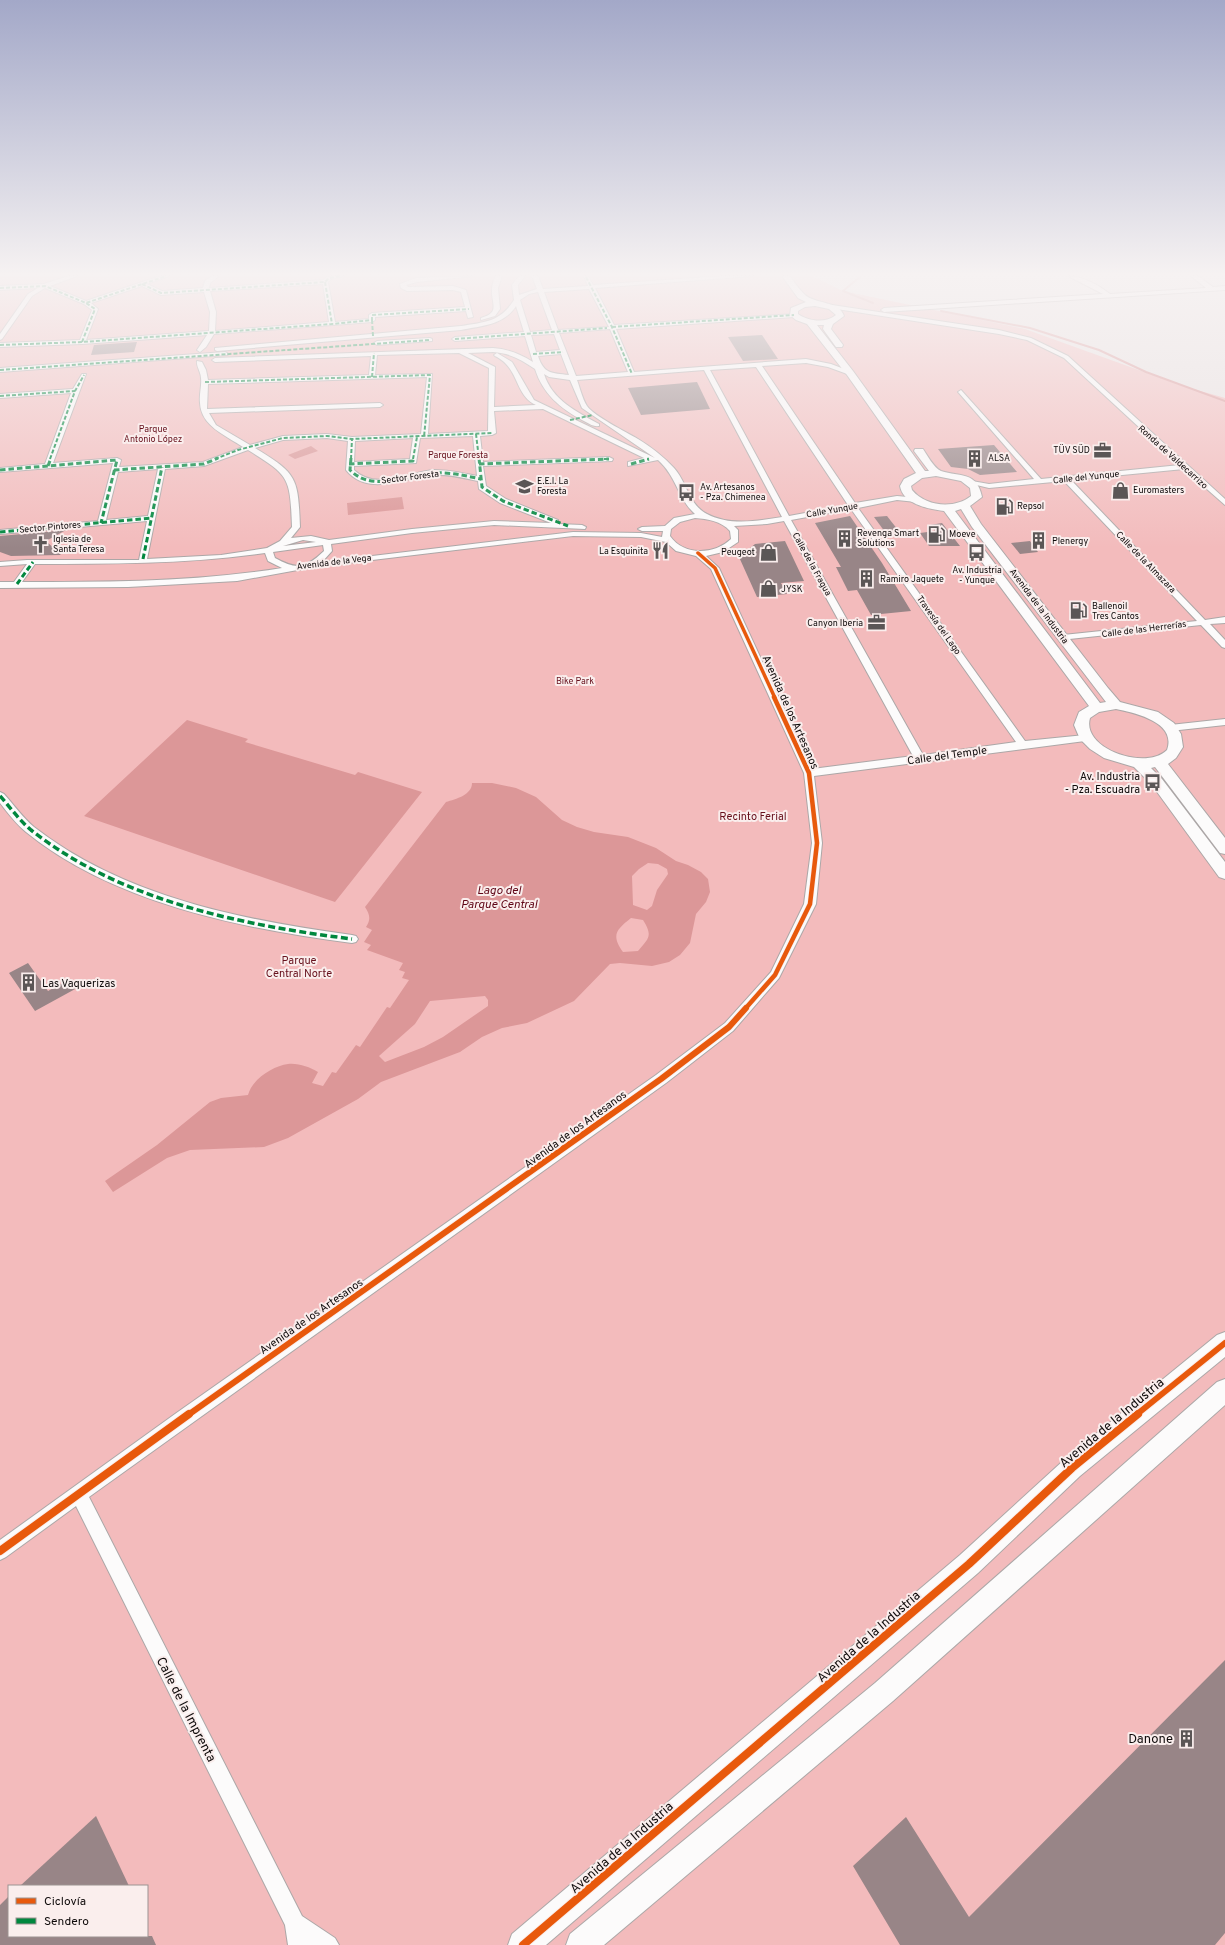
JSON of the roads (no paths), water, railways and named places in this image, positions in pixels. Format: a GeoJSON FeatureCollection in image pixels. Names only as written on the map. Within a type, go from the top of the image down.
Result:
{"type":"FeatureCollection","features":[{"type":"Feature","properties":{"kind":"street"},"geometry":{"type":"LineString","coordinates":[[0,369],[25,367]]}},
{"type":"Feature","properties":{"kind":"street"},"geometry":{"type":"LineString","coordinates":[[0,369],[33,367]]}},
{"type":"Feature","properties":{"kind":"street"},"geometry":{"type":"LineString","coordinates":[[0,369],[63,367]]}},
{"type":"Feature","properties":{"kind":"street"},"geometry":{"type":"LineString","coordinates":[[201,367],[204,372],[206,382],[202,401],[207,420],[214,426],[278,466],[290,479],[295,493],[296,527],[284,541],[268,551],[271,559],[288,568]]}},
{"type":"Feature","properties":{"kind":"street"},"geometry":{"type":"LineString","coordinates":[[204,372],[209,367]]}},
{"type":"Feature","properties":{"kind":"street"},"geometry":{"type":"LineString","coordinates":[[372,377],[373,367]]}},
{"type":"Feature","properties":{"kind":"street"},"geometry":{"type":"LineString","coordinates":[[114,470],[204,464],[247,447],[282,438],[327,436],[352,439],[492,433],[492,367]]}},
{"type":"Feature","properties":{"kind":"street"},"geometry":{"type":"LineString","coordinates":[[513,367],[526,395],[532,401],[649,459],[664,462]]}},
{"type":"Feature","properties":{"kind":"street"},"geometry":{"type":"LineString","coordinates":[[534,367],[549,375],[574,378],[729,367]]}},
{"type":"Feature","properties":{"kind":"street"},"geometry":{"type":"LineString","coordinates":[[538,367],[543,383],[551,397],[580,416],[664,462]]}},
{"type":"Feature","properties":{"kind":"street"},"geometry":{"type":"LineString","coordinates":[[628,367],[632,374]]}},
{"type":"Feature","properties":{"kind":"street","name":"Travesía del Lago"},"geometry":{"type":"LineString","coordinates":[[759,367],[853,506],[1023,745]]}},
{"type":"Feature","properties":{"kind":"street"},"geometry":{"type":"LineString","coordinates":[[834,367],[850,373]]}},
{"type":"Feature","properties":{"kind":"street"},"geometry":{"type":"LineString","coordinates":[[845,367],[922,474]]}},
{"type":"Feature","properties":{"kind":"street"},"geometry":{"type":"LineString","coordinates":[[856,367],[893,416]]}},
{"type":"Feature","properties":{"kind":"street","name":"Ronda de Valdecarrizo"},"geometry":{"type":"LineString","coordinates":[[1076,367],[1225,503]]}},
{"type":"Feature","properties":{"kind":"street"},"geometry":{"type":"LineString","coordinates":[[549,375],[563,374],[571,369],[578,394],[584,407],[592,415],[657,455],[675,474],[687,500],[696,512],[706,517]]}},
{"type":"Feature","properties":{"kind":"street","name":"Calle de la Fragua"},"geometry":{"type":"LineString","coordinates":[[706,369],[732,420],[920,759]]}},
{"type":"Feature","properties":{"kind":"street"},"geometry":{"type":"LineString","coordinates":[[48,466],[75,391],[84,375]]}},
{"type":"Feature","properties":{"kind":"street"},"geometry":{"type":"LineString","coordinates":[[206,382],[430,375],[420,437],[414,461],[350,464],[352,439]]}},
{"type":"Feature","properties":{"kind":"street"},"geometry":{"type":"LineString","coordinates":[[578,394],[583,386],[592,380],[607,376]]}},
{"type":"Feature","properties":{"kind":"street"},"geometry":{"type":"LineString","coordinates":[[0,396],[75,391]]}},
{"type":"Feature","properties":{"kind":"street"},"geometry":{"type":"LineString","coordinates":[[961,392],[1040,482]]}},
{"type":"Feature","properties":{"kind":"street"},"geometry":{"type":"LineString","coordinates":[[204,411],[380,405]]}},
{"type":"Feature","properties":{"kind":"street"},"geometry":{"type":"LineString","coordinates":[[491,409],[544,407]]}},
{"type":"Feature","properties":{"kind":"street"},"geometry":{"type":"LineString","coordinates":[[570,420],[580,416],[592,415]]}},
{"type":"Feature","properties":{"kind":"street"},"geometry":{"type":"LineString","coordinates":[[476,434],[482,487],[503,501],[568,526]]}},
{"type":"Feature","properties":{"kind":"street"},"geometry":{"type":"LineString","coordinates":[[915,445],[936,473]]}},
{"type":"Feature","properties":{"kind":"street"},"geometry":{"type":"LineString","coordinates":[[479,464],[609,459]]}},
{"type":"Feature","properties":{"kind":"street"},"geometry":{"type":"LineString","coordinates":[[631,464],[649,459]]}},
{"type":"Feature","properties":{"kind":"street"},"geometry":{"type":"LineString","coordinates":[[0,470],[117,460],[101,523]]}},
{"type":"Feature","properties":{"kind":"street","name":"Sector Foresta"},"geometry":{"type":"LineString","coordinates":[[350,464],[350,470],[354,475],[364,480],[399,480],[428,473],[441,472],[481,479]]}},
{"type":"Feature","properties":{"kind":"street"},"geometry":{"type":"LineString","coordinates":[[143,559],[162,467]]}},
{"type":"Feature","properties":{"kind":"street","name":"Calle del Yunque"},"geometry":{"type":"LineString","coordinates":[[975,487],[1067,480],[1184,467]]}},
{"type":"Feature","properties":{"kind":"street"},"geometry":{"type":"LineString","coordinates":[[936,473],[956,476],[975,487],[977,497],[972,502],[964,506],[947,508],[936,506],[912,496],[906,486],[908,481],[922,474],[936,473]]}},
{"type":"Feature","properties":{"kind":"street","name":"Calle de la Almazara"},"geometry":{"type":"LineString","coordinates":[[1067,480],[1225,645]]}},
{"type":"Feature","properties":{"kind":"street","name":"Calle Yunque"},"geometry":{"type":"LineString","coordinates":[[897,498],[912,496]]}},
{"type":"Feature","properties":{"kind":"street","name":"Calle Yunque"},"geometry":{"type":"LineString","coordinates":[[706,517],[726,523],[741,524],[767,522],[912,496]]}},
{"type":"Feature","properties":{"kind":"street"},"geometry":{"type":"LineString","coordinates":[[685,518],[687,500]]}},
{"type":"Feature","properties":{"kind":"street","name":"Avenida de la Industria"},"geometry":{"type":"LineString","coordinates":[[964,506],[976,525],[1116,705]]}},
{"type":"Feature","properties":{"kind":"street","name":"Avenida de la Industria"},"geometry":{"type":"LineString","coordinates":[[947,508],[1097,708]]}},
{"type":"Feature","properties":{"kind":"street"},"geometry":{"type":"LineString","coordinates":[[706,517],[685,518],[671,524],[667,528],[666,536],[668,540],[679,549],[698,553],[719,551],[732,544],[736,535],[731,526],[726,523]]}},
{"type":"Feature","properties":{"kind":"street","name":"Sector Pintores"},"geometry":{"type":"LineString","coordinates":[[0,532],[151,518]]}},
{"type":"Feature","properties":{"kind":"street","name":"Avenida de la Vega"},"geometry":{"type":"LineString","coordinates":[[0,564],[33,562],[143,562],[221,557],[327,542],[494,522],[568,526],[667,528]]}},
{"type":"Feature","properties":{"kind":"street","name":"Calle Yunque"},"geometry":{"type":"LineString","coordinates":[[736,535],[744,530],[767,522]]}},
{"type":"Feature","properties":{"kind":"street"},"geometry":{"type":"LineString","coordinates":[[296,527],[314,538],[327,542],[328,551],[314,565]]}},
{"type":"Feature","properties":{"kind":"street","name":"Avenida de la Vega"},"geometry":{"type":"LineString","coordinates":[[0,585],[182,582],[237,578],[288,568],[573,534],[641,536],[668,540]]}},
{"type":"Feature","properties":{"kind":"street"},"geometry":{"type":"LineString","coordinates":[[284,541],[298,538],[314,538]]}},
{"type":"Feature","properties":{"kind":"street"},"geometry":{"type":"LineString","coordinates":[[715,568],[715,556],[719,551]]}},
{"type":"Feature","properties":{"kind":"street","name":"Avenida de los Artesanos"},"geometry":{"type":"LineString","coordinates":[[0,1551],[181,1420],[661,1079],[729,1027],[775,975],[810,904],[817,843],[809,773],[715,568],[698,553]]}},
{"type":"Feature","properties":{"kind":"street"},"geometry":{"type":"LineString","coordinates":[[17,584],[33,562]]}},
{"type":"Feature","properties":{"kind":"street","name":"Calle de las Herrerías"},"geometry":{"type":"LineString","coordinates":[[1063,638],[1225,620]]}},
{"type":"Feature","properties":{"kind":"street"},"geometry":{"type":"LineString","coordinates":[[1116,705],[1132,707],[1147,712],[1160,719],[1170,728],[1176,738],[1176,748],[1170,756],[1159,762],[1139,764],[1107,756],[1094,747],[1085,738],[1081,728],[1082,720],[1088,713],[1097,708],[1116,705]]}},
{"type":"Feature","properties":{"kind":"street"},"geometry":{"type":"LineString","coordinates":[[1170,728],[1225,722]]}},
{"type":"Feature","properties":{"kind":"street","name":"Calle del Temple"},"geometry":{"type":"LineString","coordinates":[[809,773],[1085,738]]}},
{"type":"Feature","properties":{"kind":"street"},"geometry":{"type":"LineString","coordinates":[[1159,762],[1225,849]]}},
{"type":"Feature","properties":{"kind":"street"},"geometry":{"type":"LineString","coordinates":[[1139,764],[1157,782],[1225,873]]}},
{"type":"Feature","properties":{"kind":"street"},"geometry":{"type":"LineString","coordinates":[[0,796],[30,829],[87,867],[169,901],[239,920],[314,934],[352,939]]}},
{"type":"Feature","properties":{"kind":"street","name":"Avenida de la Industria"},"geometry":{"type":"LineString","coordinates":[[523,1945],[969,1564],[1072,1468],[1225,1343]]}},
{"type":"Feature","properties":{"kind":"street"},"geometry":{"type":"LineString","coordinates":[[581,1945],[884,1692],[1225,1390]]}},
{"type":"Feature","properties":{"kind":"street","name":"Calle de la Imprenta"},"geometry":{"type":"LineString","coordinates":[[79,1494],[294,1923],[299,1945]]}},
{"type":"Feature","properties":{"kind":"street"},"geometry":{"type":"LineString","coordinates":[[294,1923],[328,1945]]}},
{"type":"Feature","properties":{"kind":"water"},"geometry":{"type":"Polygon","coordinates":[[[311,446],[318,451],[295,459],[288,455],[311,446]]]}},
{"type":"Feature","properties":{"kind":"water"},"geometry":{"type":"Polygon","coordinates":[[[402,497],[404,509],[348,515],[347,503],[402,497]]]}},
{"type":"Feature","properties":{"kind":"water"},"geometry":{"type":"Polygon","coordinates":[[[187,720],[248,739],[245,742],[355,775],[358,772],[422,792],[335,902],[84,816],[187,720]]]}},
{"type":"Feature","properties":{"kind":"water","name":"Lago del Parque Central"},"geometry":{"type":"Polygon","coordinates":[[[472,783],[492,783],[516,788],[536,797],[562,820],[577,827],[594,832],[628,837],[656,848],[676,861],[701,872],[708,879],[710,892],[706,902],[696,914],[690,943],[680,955],[669,962],[652,966],[620,963],[610,964],[574,1001],[527,1023],[502,1028],[482,1037],[460,1052],[381,1082],[358,1099],[288,1138],[264,1147],[190,1150],[167,1158],[113,1192],[105,1181],[157,1145],[210,1102],[221,1098],[248,1095],[250,1089],[264,1074],[276,1067],[288,1064],[304,1066],[318,1072],[312,1083],[323,1086],[332,1072],[336,1073],[356,1045],[360,1047],[387,1007],[390,1008],[409,980],[402,978],[405,972],[399,970],[403,963],[367,950],[371,945],[364,942],[372,930],[366,927],[369,922],[369,917],[365,907],[446,802],[463,796],[471,787],[472,783]],[[648,863],[632,876],[633,905],[647,910],[652,906],[657,890],[668,874],[667,869],[658,864],[648,863]],[[631,918],[622,926],[616,937],[619,946],[623,952],[638,951],[647,940],[649,933],[643,920],[631,918]],[[485,996],[430,1001],[415,1024],[379,1056],[385,1062],[424,1047],[443,1037],[488,1006],[488,1000],[485,996]]]}},
{"type":"Feature","properties":{"kind":"waterway"},"geometry":{"type":"LineString","coordinates":[[1135,367],[1225,401]]}},
{"type":"Feature","properties":{"kind":"place","name":"TÜV SÜD"},"geometry":{"type":"Point","coordinates":[1103,450]}},
{"type":"Feature","properties":{"kind":"place","name":"ALSA"},"geometry":{"type":"Point","coordinates":[975,458]}},
{"type":"Feature","properties":{"kind":"place","name":"E.E.I. La Foresta"},"geometry":{"type":"Point","coordinates":[524,486]}},
{"type":"Feature","properties":{"kind":"place","name":"Euromasters"},"geometry":{"type":"Point","coordinates":[1120,490]}},
{"type":"Feature","properties":{"kind":"place","name":"Av. Artesanos - Pza. Chimenea"},"geometry":{"type":"Point","coordinates":[687,492]}},
{"type":"Feature","properties":{"kind":"place","name":"Repsol"},"geometry":{"type":"Point","coordinates":[1004,506]}},
{"type":"Feature","properties":{"kind":"place","name":"Moeve"},"geometry":{"type":"Point","coordinates":[936,534]}},
{"type":"Feature","properties":{"kind":"place","name":"Revenga Smart Solutions"},"geometry":{"type":"Point","coordinates":[844,538]}},
{"type":"Feature","properties":{"kind":"place","name":"Plenergy"},"geometry":{"type":"Point","coordinates":[1039,541]}},
{"type":"Feature","properties":{"kind":"place","name":"Iglesia de Santa Teresa"},"geometry":{"type":"Point","coordinates":[40,544]}},
{"type":"Feature","properties":{"kind":"place","name":"La Esquinita"},"geometry":{"type":"Point","coordinates":[661,551]}},
{"type":"Feature","properties":{"kind":"place","name":"Peugeot"},"geometry":{"type":"Point","coordinates":[768,552]}},
{"type":"Feature","properties":{"kind":"place","name":"Av. Industria - Yunque"},"geometry":{"type":"Point","coordinates":[977,553]}},
{"type":"Feature","properties":{"kind":"place","name":"Ramiro Jaquete"},"geometry":{"type":"Point","coordinates":[867,579]}},
{"type":"Feature","properties":{"kind":"place","name":"JYSK"},"geometry":{"type":"Point","coordinates":[768,589]}},
{"type":"Feature","properties":{"kind":"place","name":"Ballenoil Tres Cantos"},"geometry":{"type":"Point","coordinates":[1079,611]}},
{"type":"Feature","properties":{"kind":"place","name":"Canyon Iberia"},"geometry":{"type":"Point","coordinates":[876,623]}},
{"type":"Feature","properties":{"kind":"place","name":"Av. Industria - Pza. Escuadra"},"geometry":{"type":"Point","coordinates":[1153,782]}},
{"type":"Feature","properties":{"kind":"place","name":"Las Vaquerizas"},"geometry":{"type":"Point","coordinates":[29,983]}},
{"type":"Feature","properties":{"kind":"place","name":"Danone"},"geometry":{"type":"Point","coordinates":[1186,1738]}},
{"type":"Feature","properties":{"kind":"park label","name":"Parque Antonio López"},"geometry":{"type":"Point","coordinates":[153,434]}},
{"type":"Feature","properties":{"kind":"park label","name":"Parque Foresta"},"geometry":{"type":"Point","coordinates":[458,455]}},
{"type":"Feature","properties":{"kind":"park label","name":"Bike Park"},"geometry":{"type":"Point","coordinates":[575,681]}},
{"type":"Feature","properties":{"kind":"park label","name":"Recinto Ferial"},"geometry":{"type":"Point","coordinates":[753,816]}},
{"type":"Feature","properties":{"kind":"park label","name":"Parque Central Norte"},"geometry":{"type":"Point","coordinates":[299,966]}}]}
